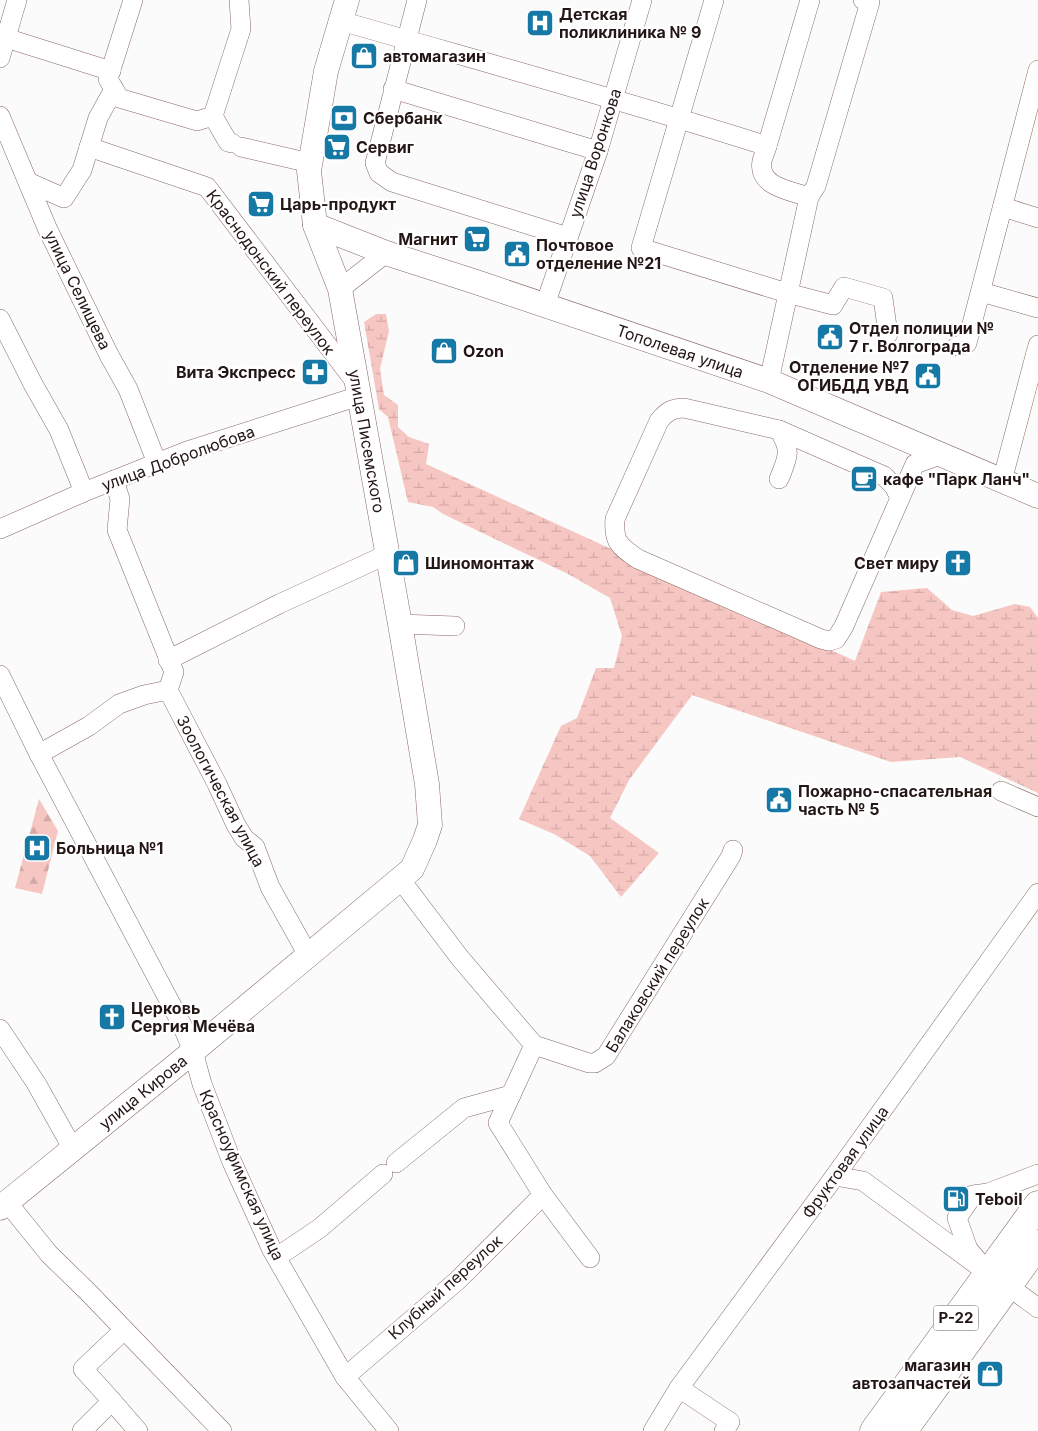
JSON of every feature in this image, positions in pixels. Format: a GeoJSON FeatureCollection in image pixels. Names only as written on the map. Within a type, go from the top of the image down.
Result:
{"type":"FeatureCollection","features":[{"type":"Feature","properties":{"kind":"highway","name":"Р-22"},"geometry":{"type":"LineString","coordinates":[[903,1431],[998,1280],[1038,1206]]}},
{"type":"Feature","properties":{"kind":"highway","name":"Р-22"},"geometry":{"type":"LineString","coordinates":[[874,1431],[998,1280],[1038,1244]]}},
{"type":"Feature","properties":{"kind":"main road","name":"улица Писемского"},"geometry":{"type":"LineString","coordinates":[[344,11],[326,72],[309,171],[314,226],[340,289],[427,784],[430,825],[426,840],[412,869],[400,879]]}},
{"type":"Feature","properties":{"kind":"main road","name":"Тополевая улица"},"geometry":{"type":"LineString","coordinates":[[314,226],[386,253],[768,381],[1038,496]]}},
{"type":"Feature","properties":{"kind":"main road","name":"улица Кирова"},"geometry":{"type":"LineString","coordinates":[[4,1205],[400,879]]}},
{"type":"Feature","properties":{"kind":"street"},"geometry":{"type":"LineString","coordinates":[[0,58],[18,0]]}},
{"type":"Feature","properties":{"kind":"street"},"geometry":{"type":"LineString","coordinates":[[48,230],[64,198],[82,170],[112,80],[133,0]]}},
{"type":"Feature","properties":{"kind":"street"},"geometry":{"type":"LineString","coordinates":[[239,0],[241,29],[213,116],[228,142],[310,163]]}},
{"type":"Feature","properties":{"kind":"street"},"geometry":{"type":"LineString","coordinates":[[417,0],[375,163],[379,174],[392,182],[568,237]]}},
{"type":"Feature","properties":{"kind":"street","name":"улица Воронкова"},"geometry":{"type":"LineString","coordinates":[[545,305],[598,151],[642,0]]}},
{"type":"Feature","properties":{"kind":"street"},"geometry":{"type":"LineString","coordinates":[[714,0],[641,248],[787,293],[834,305],[844,288],[883,298],[888,334]]}},
{"type":"Feature","properties":{"kind":"street"},"geometry":{"type":"LineString","coordinates":[[809,197],[771,184],[764,177],[762,163],[810,0]]}},
{"type":"Feature","properties":{"kind":"street"},"geometry":{"type":"LineString","coordinates":[[768,381],[809,197],[816,186],[870,2],[864,0]]}},
{"type":"Feature","properties":{"kind":"street"},"geometry":{"type":"LineString","coordinates":[[344,11],[406,40],[678,118],[767,146]]}},
{"type":"Feature","properties":{"kind":"street"},"geometry":{"type":"LineString","coordinates":[[6,38],[112,80],[119,98],[197,121],[213,116]]}},
{"type":"Feature","properties":{"kind":"street"},"geometry":{"type":"LineString","coordinates":[[957,346],[967,344],[1038,70]]}},
{"type":"Feature","properties":{"kind":"street"},"geometry":{"type":"LineString","coordinates":[[393,89],[598,151]]}},
{"type":"Feature","properties":{"kind":"street","name":"улица Селищева"},"geometry":{"type":"LineString","coordinates":[[0,116],[48,230],[128,389],[156,463]]}},
{"type":"Feature","properties":{"kind":"street","name":"Краснодонский переулок"},"geometry":{"type":"LineString","coordinates":[[89,147],[207,187],[358,391]]}},
{"type":"Feature","properties":{"kind":"street"},"geometry":{"type":"LineString","coordinates":[[28,182],[64,198]]}},
{"type":"Feature","properties":{"kind":"street"},"geometry":{"type":"LineString","coordinates":[[1003,208],[1038,218]]}},
{"type":"Feature","properties":{"kind":"street"},"geometry":{"type":"LineString","coordinates":[[340,289],[386,253]]}},
{"type":"Feature","properties":{"kind":"street"},"geometry":{"type":"LineString","coordinates":[[981,292],[1038,308]]}},
{"type":"Feature","properties":{"kind":"street"},"geometry":{"type":"LineString","coordinates":[[0,319],[59,430],[84,492]]}},
{"type":"Feature","properties":{"kind":"street"},"geometry":{"type":"LineString","coordinates":[[1002,481],[1038,346]]}},
{"type":"Feature","properties":{"kind":"street","name":"улица Добролюбова"},"geometry":{"type":"LineString","coordinates":[[0,529],[84,492],[187,451],[358,391]]}},
{"type":"Feature","properties":{"kind":"street"},"geometry":{"type":"LineString","coordinates":[[900,498],[894,486],[884,476],[779,430],[684,408],[675,408],[666,412],[660,421],[615,519],[614,532],[617,542],[638,559],[829,641],[836,639],[844,626],[915,464],[940,455]]}},
{"type":"Feature","properties":{"kind":"street"},"geometry":{"type":"LineString","coordinates":[[779,430],[787,442],[789,450],[779,479]]}},
{"type":"Feature","properties":{"kind":"street"},"geometry":{"type":"LineString","coordinates":[[39,754],[90,726],[119,704],[144,695],[168,690],[174,672],[117,530],[120,499],[114,480]]}},
{"type":"Feature","properties":{"kind":"street"},"geometry":{"type":"LineString","coordinates":[[168,660],[278,604],[388,554]]}},
{"type":"Feature","properties":{"kind":"street"},"geometry":{"type":"LineString","coordinates":[[400,624],[455,626]]}},
{"type":"Feature","properties":{"kind":"street","name":"Красноуфимская улица"},"geometry":{"type":"LineString","coordinates":[[0,675],[39,754],[182,1026],[193,1051],[202,1084],[232,1162],[277,1257],[345,1376],[389,1431]]}},
{"type":"Feature","properties":{"kind":"street","name":"Зоологическая улица"},"geometry":{"type":"LineString","coordinates":[[168,690],[236,825],[244,838],[255,847],[270,887],[308,955]]}},
{"type":"Feature","properties":{"kind":"street"},"geometry":{"type":"LineString","coordinates":[[1001,791],[1038,807]]}},
{"type":"Feature","properties":{"kind":"street","name":"Балаковский переулок"},"geometry":{"type":"LineString","coordinates":[[534,1046],[588,1063],[595,1063],[606,1056],[733,850]]}},
{"type":"Feature","properties":{"kind":"street"},"geometry":{"type":"LineString","coordinates":[[400,879],[460,958],[534,1046],[498,1123],[543,1195],[590,1258]]}},
{"type":"Feature","properties":{"kind":"street","name":"Фруктовая улица"},"geometry":{"type":"LineString","coordinates":[[653,1431],[679,1388],[835,1176],[1038,894]]}},
{"type":"Feature","properties":{"kind":"street"},"geometry":{"type":"LineString","coordinates":[[0,1029],[36,1083],[74,1149]]}},
{"type":"Feature","properties":{"kind":"street"},"geometry":{"type":"LineString","coordinates":[[277,1257],[320,1228],[464,1108],[511,1095]]}},
{"type":"Feature","properties":{"kind":"street"},"geometry":{"type":"LineString","coordinates":[[998,1280],[968,1249],[958,1218],[973,1195],[988,1193],[1038,1174]]}},
{"type":"Feature","properties":{"kind":"street"},"geometry":{"type":"LineString","coordinates":[[835,1176],[863,1181],[1038,1308]]}},
{"type":"Feature","properties":{"kind":"street","name":"Клубный переулок"},"geometry":{"type":"LineString","coordinates":[[345,1376],[458,1280],[543,1195]]}},
{"type":"Feature","properties":{"kind":"street"},"geometry":{"type":"LineString","coordinates":[[4,1205],[49,1254],[222,1431]]}},
{"type":"Feature","properties":{"kind":"street"},"geometry":{"type":"LineString","coordinates":[[124,1330],[83,1369],[138,1431]]}},
{"type":"Feature","properties":{"kind":"street"},"geometry":{"type":"LineString","coordinates":[[679,1388],[730,1422],[724,1431]]}},
{"type":"Feature","properties":{"kind":"street"},"geometry":{"type":"LineString","coordinates":[[82,1431],[112,1401]]}},
{"type":"Feature","properties":{"kind":"green space"},"geometry":{"type":"Polygon","coordinates":[[[376,314],[386,314],[389,331],[380,369],[384,395],[398,405],[398,427],[409,437],[429,444],[426,464],[855,661],[881,592],[927,588],[952,610],[973,616],[1015,604],[1030,607],[1038,618],[1038,793],[960,757],[891,762],[692,695],[629,780],[610,818],[659,853],[621,897],[590,856],[554,834],[519,819],[561,726],[577,718],[596,668],[614,668],[622,636],[610,598],[570,575],[443,514],[433,507],[408,502],[388,417],[379,409],[364,322],[376,314]]]}},
{"type":"Feature","properties":{"kind":"green space"},"geometry":{"type":"Polygon","coordinates":[[[39,799],[58,831],[42,894],[15,888],[39,799]]]}},
{"type":"Feature","properties":{"kind":"place","name":"Детская поликлиника № 9"},"geometry":{"type":"Point","coordinates":[540,23]}},
{"type":"Feature","properties":{"kind":"place","name":"автомагазин"},"geometry":{"type":"Point","coordinates":[364,56]}},
{"type":"Feature","properties":{"kind":"place","name":"Сбербанк"},"geometry":{"type":"Point","coordinates":[344,118]}},
{"type":"Feature","properties":{"kind":"place","name":"Сервиг"},"geometry":{"type":"Point","coordinates":[337,147]}},
{"type":"Feature","properties":{"kind":"place","name":"Царь-продукт"},"geometry":{"type":"Point","coordinates":[261,204]}},
{"type":"Feature","properties":{"kind":"place","name":"Магнит"},"geometry":{"type":"Point","coordinates":[477,239]}},
{"type":"Feature","properties":{"kind":"place","name":"Почтовое отделение №21"},"geometry":{"type":"Point","coordinates":[517,254]}},
{"type":"Feature","properties":{"kind":"place","name":"Отдел полиции № 7 г. Волгограда"},"geometry":{"type":"Point","coordinates":[830,337]}},
{"type":"Feature","properties":{"kind":"place","name":"Ozon"},"geometry":{"type":"Point","coordinates":[444,351]}},
{"type":"Feature","properties":{"kind":"place","name":"Вита Экспресс"},"geometry":{"type":"Point","coordinates":[315,372]}},
{"type":"Feature","properties":{"kind":"place","name":"Отделение №7 ОГИБДД УВД"},"geometry":{"type":"Point","coordinates":[928,376]}},
{"type":"Feature","properties":{"kind":"place","name":"кафе \"Парк Ланч\""},"geometry":{"type":"Point","coordinates":[864,479]}},
{"type":"Feature","properties":{"kind":"place","name":"Шиномонтаж"},"geometry":{"type":"Point","coordinates":[406,563]}},
{"type":"Feature","properties":{"kind":"place","name":"Свет миру"},"geometry":{"type":"Point","coordinates":[958,563]}},
{"type":"Feature","properties":{"kind":"place","name":"Пожарно-спасательная часть № 5"},"geometry":{"type":"Point","coordinates":[779,800]}},
{"type":"Feature","properties":{"kind":"place","name":"Больница №1"},"geometry":{"type":"Point","coordinates":[37,848]}},
{"type":"Feature","properties":{"kind":"place","name":"Церковь Сергия Мечёва"},"geometry":{"type":"Point","coordinates":[112,1017]}},
{"type":"Feature","properties":{"kind":"place","name":"Teboil"},"geometry":{"type":"Point","coordinates":[956,1199]}},
{"type":"Feature","properties":{"kind":"place","name":"магазин автозапчастей"},"geometry":{"type":"Point","coordinates":[990,1374]}}]}
